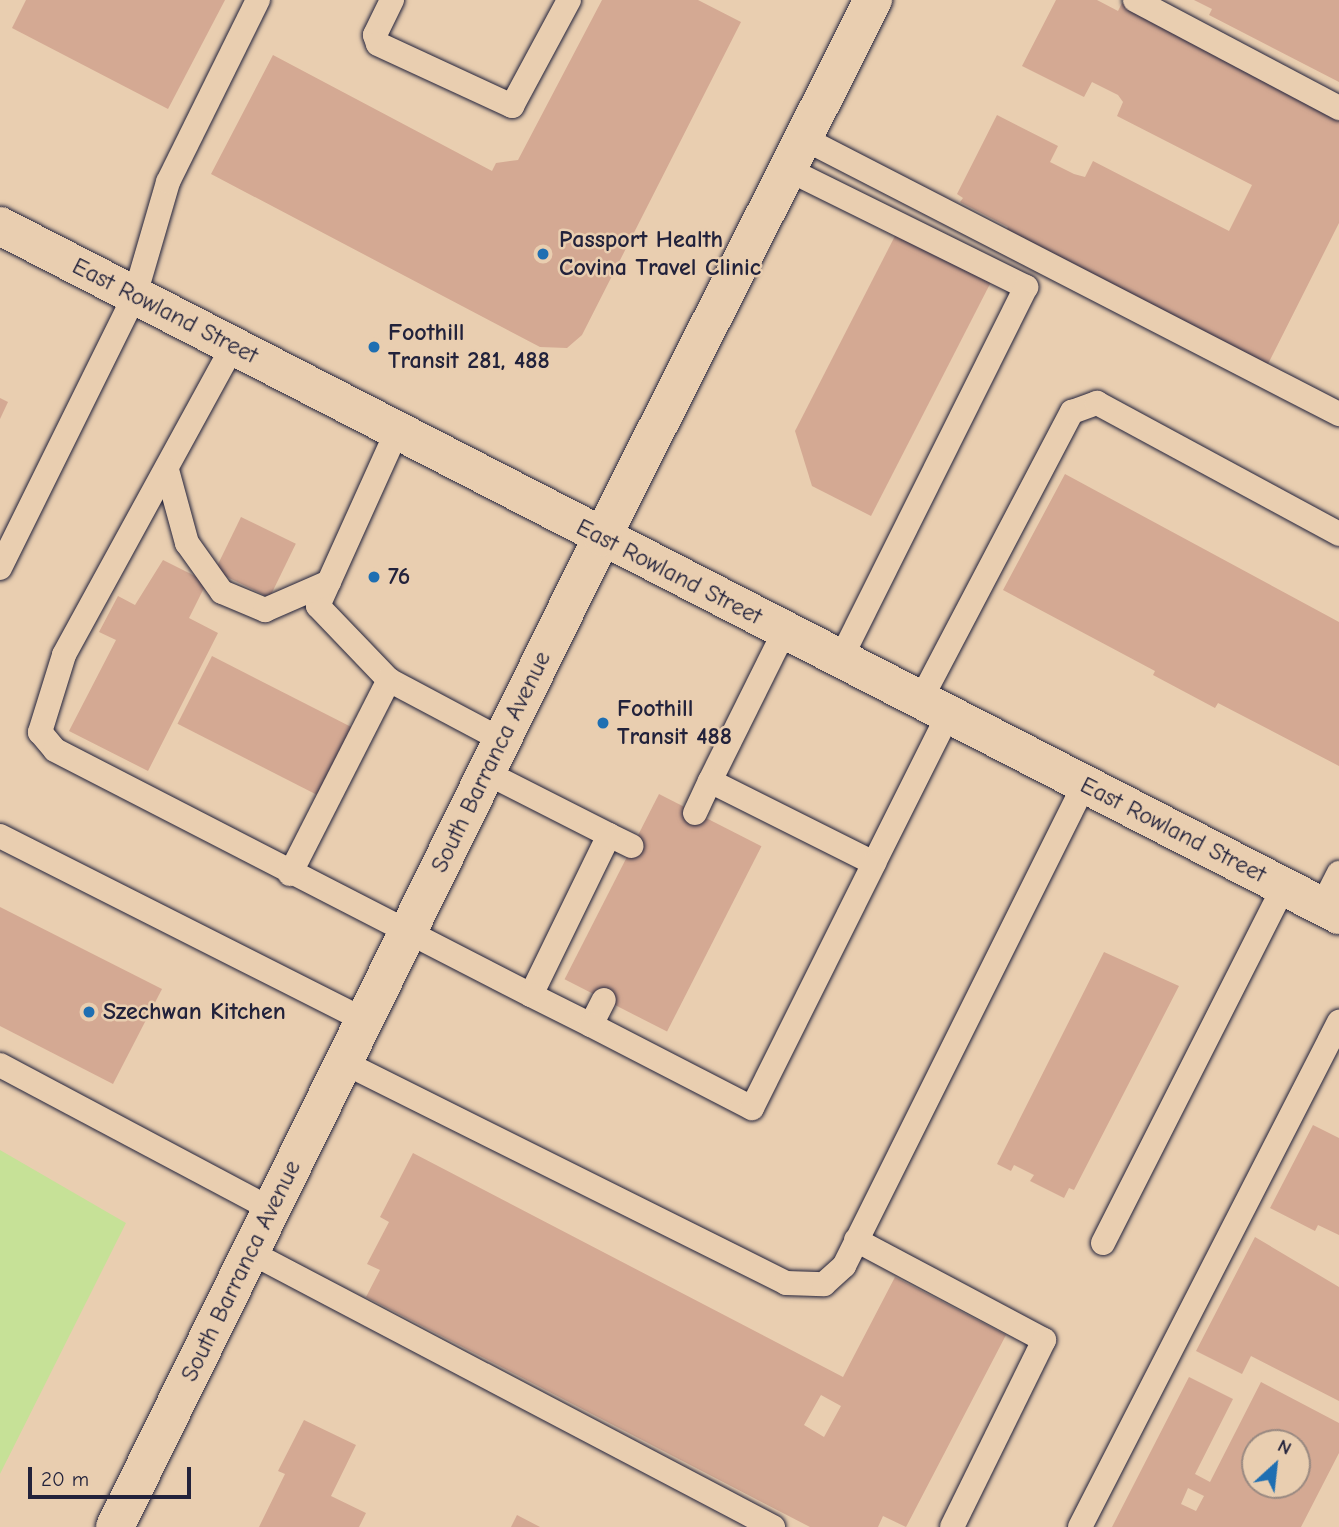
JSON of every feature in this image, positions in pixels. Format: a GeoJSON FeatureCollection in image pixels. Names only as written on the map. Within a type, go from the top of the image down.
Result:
{"type":"FeatureCollection","features":[{"type":"Feature","properties":{"kind":"main road","name":"South Barranca Avenue"},"geometry":{"type":"LineString","coordinates":[[115,1527],[602,537],[872,1]]}},
{"type":"Feature","properties":{"kind":"main road","name":"East Rowland Street"},"geometry":{"type":"LineString","coordinates":[[0,226],[784,632],[1331,911]]}},
{"type":"Feature","properties":{"kind":"lane"},"geometry":{"type":"LineString","coordinates":[[0,568],[135,295],[168,182],[258,0]]}},
{"type":"Feature","properties":{"kind":"lane"},"geometry":{"type":"LineString","coordinates":[[393,0],[375,35],[378,44],[512,106],[569,0]]}},
{"type":"Feature","properties":{"kind":"lane"},"geometry":{"type":"LineString","coordinates":[[1135,0],[1339,108]]}},
{"type":"Feature","properties":{"kind":"lane"},"geometry":{"type":"LineString","coordinates":[[795,154],[1339,414]]}},
{"type":"Feature","properties":{"kind":"lane"},"geometry":{"type":"LineString","coordinates":[[795,154],[1026,288],[840,660]]}},
{"type":"Feature","properties":{"kind":"lane"},"geometry":{"type":"LineString","coordinates":[[233,346],[64,654],[40,732],[55,750],[290,874],[752,1108],[874,863],[934,708],[1072,412],[1097,403],[1339,534]]}},
{"type":"Feature","properties":{"kind":"lane"},"geometry":{"type":"LineString","coordinates":[[397,430],[318,607],[389,680],[609,835],[632,846]]}},
{"type":"Feature","properties":{"kind":"lane"},"geometry":{"type":"LineString","coordinates":[[167,470],[187,543],[222,592],[265,610],[329,582]]}},
{"type":"Feature","properties":{"kind":"lane"},"geometry":{"type":"LineString","coordinates":[[695,813],[784,632]]}},
{"type":"Feature","properties":{"kind":"lane"},"geometry":{"type":"LineString","coordinates":[[290,874],[389,680]]}},
{"type":"Feature","properties":{"kind":"lane"},"geometry":{"type":"LineString","coordinates":[[710,781],[874,863]]}},
{"type":"Feature","properties":{"kind":"lane"},"geometry":{"type":"LineString","coordinates":[[344,1062],[786,1283],[824,1284],[844,1266],[1084,785]]}},
{"type":"Feature","properties":{"kind":"lane"},"geometry":{"type":"LineString","coordinates":[[531,995],[609,835]]}},
{"type":"Feature","properties":{"kind":"lane"},"geometry":{"type":"LineString","coordinates":[[0,836],[364,1020]]}},
{"type":"Feature","properties":{"kind":"lane"},"geometry":{"type":"LineString","coordinates":[[1331,911],[1339,873]]}},
{"type":"Feature","properties":{"kind":"lane"},"geometry":{"type":"LineString","coordinates":[[1103,1243],[1284,887]]}},
{"type":"Feature","properties":{"kind":"lane"},"geometry":{"type":"LineString","coordinates":[[591,1025],[604,1000]]}},
{"type":"Feature","properties":{"kind":"lane"},"geometry":{"type":"LineString","coordinates":[[1080,1527],[1339,1022]]}},
{"type":"Feature","properties":{"kind":"lane"},"geometry":{"type":"LineString","coordinates":[[0,1065],[271,1209]]}},
{"type":"Feature","properties":{"kind":"lane"},"geometry":{"type":"LineString","coordinates":[[856,1240],[1044,1340],[952,1527]]}},
{"type":"Feature","properties":{"kind":"lane"},"geometry":{"type":"LineString","coordinates":[[250,1252],[773,1527]]}},
{"type":"Feature","properties":{"kind":"green space"},"geometry":{"type":"Polygon","coordinates":[[[0,1150],[126,1223],[0,1474],[0,1150]]]}},
{"type":"Feature","properties":{"kind":"building"},"geometry":{"type":"Polygon","coordinates":[[[26,0],[225,0],[168,109],[12,28],[26,0]]]}},
{"type":"Feature","properties":{"kind":"building"},"geometry":{"type":"Polygon","coordinates":[[[602,0],[698,0],[741,22],[582,335],[567,348],[540,347],[211,174],[273,55],[492,171],[496,163],[518,160],[602,0]]]}},
{"type":"Feature","properties":{"kind":"building"},"geometry":{"type":"Polygon","coordinates":[[[1056,0],[1097,0],[1118,11],[1122,3],[1339,112],[1339,223],[1267,366],[1005,233],[1008,227],[960,202],[963,198],[957,194],[997,115],[1058,146],[1050,162],[1074,174],[1085,177],[1093,161],[1229,231],[1252,185],[1117,116],[1123,102],[1118,95],[1092,82],[1084,97],[1022,66],[1056,0]]]}},
{"type":"Feature","properties":{"kind":"building"},"geometry":{"type":"Polygon","coordinates":[[[1194,0],[1339,0],[1339,82],[1209,15],[1212,9],[1194,0]]]}},
{"type":"Feature","properties":{"kind":"building"},"geometry":{"type":"Polygon","coordinates":[[[896,234],[991,282],[871,516],[812,486],[795,431],[896,234]]]}},
{"type":"Feature","properties":{"kind":"building"},"geometry":{"type":"Polygon","coordinates":[[[0,398],[8,402],[0,419],[0,398]]]}},
{"type":"Feature","properties":{"kind":"building"},"geometry":{"type":"Polygon","coordinates":[[[1065,474],[1339,622],[1339,766],[1218,703],[1215,708],[1153,675],[1155,671],[1003,590],[1065,474]]]}},
{"type":"Feature","properties":{"kind":"building"},"geometry":{"type":"Polygon","coordinates":[[[241,517],[296,544],[270,598],[215,571],[241,517]]]}},
{"type":"Feature","properties":{"kind":"building"},"geometry":{"type":"Polygon","coordinates":[[[163,560],[207,582],[189,618],[218,633],[148,771],[69,731],[116,640],[99,632],[118,596],[135,605],[163,560]]]}},
{"type":"Feature","properties":{"kind":"building"},"geometry":{"type":"Polygon","coordinates":[[[212,656],[358,730],[324,798],[177,724],[212,656]]]}},
{"type":"Feature","properties":{"kind":"building"},"geometry":{"type":"Polygon","coordinates":[[[659,794],[761,846],[667,1032],[565,979],[659,794]]]}},
{"type":"Feature","properties":{"kind":"building"},"geometry":{"type":"Polygon","coordinates":[[[0,907],[162,989],[113,1084],[0,1026],[0,907]]]}},
{"type":"Feature","properties":{"kind":"building"},"geometry":{"type":"Polygon","coordinates":[[[1104,952],[1179,986],[1074,1190],[1069,1188],[1064,1198],[1030,1181],[1034,1175],[1014,1165],[1011,1171],[997,1164],[1104,952]]]}},
{"type":"Feature","properties":{"kind":"building"},"geometry":{"type":"Polygon","coordinates":[[[1313,1125],[1339,1138],[1339,1235],[1318,1225],[1315,1231],[1270,1208],[1313,1125]]]}},
{"type":"Feature","properties":{"kind":"building"},"geometry":{"type":"Polygon","coordinates":[[[413,1153],[843,1377],[895,1277],[1006,1335],[906,1527],[883,1516],[878,1527],[810,1527],[366,1297],[380,1270],[367,1264],[389,1222],[380,1217],[413,1153]],[[821,1395],[804,1425],[824,1437],[841,1406],[821,1395]]]}},
{"type":"Feature","properties":{"kind":"building"},"geometry":{"type":"Polygon","coordinates":[[[1255,1237],[1339,1287],[1339,1401],[1251,1356],[1242,1374],[1196,1351],[1255,1237]]]}},
{"type":"Feature","properties":{"kind":"building"},"geometry":{"type":"Polygon","coordinates":[[[1189,1377],[1233,1399],[1195,1474],[1210,1482],[1261,1382],[1339,1423],[1339,1453],[1301,1527],[1112,1527],[1189,1377]],[[1188,1488],[1181,1504],[1196,1511],[1204,1496],[1188,1488]]]}},
{"type":"Feature","properties":{"kind":"building"},"geometry":{"type":"Polygon","coordinates":[[[304,1420],[356,1445],[331,1496],[366,1513],[359,1527],[259,1527],[285,1474],[278,1471],[304,1420]]]}},
{"type":"Feature","properties":{"kind":"building"},"geometry":{"type":"Polygon","coordinates":[[[517,1515],[540,1527],[511,1527],[517,1515]]]}},
{"type":"Feature","properties":{"kind":"place","name":"Passport Health Covina Travel Clinic"},"geometry":{"type":"Point","coordinates":[543,254]}},
{"type":"Feature","properties":{"kind":"place","name":"Foothill Transit 281, 488"},"geometry":{"type":"Point","coordinates":[374,347]}},
{"type":"Feature","properties":{"kind":"place","name":"76"},"geometry":{"type":"Point","coordinates":[374,577]}},
{"type":"Feature","properties":{"kind":"place","name":"Foothill Transit 488"},"geometry":{"type":"Point","coordinates":[603,723]}},
{"type":"Feature","properties":{"kind":"place","name":"Szechwan Kitchen"},"geometry":{"type":"Point","coordinates":[89,1012]}}]}
